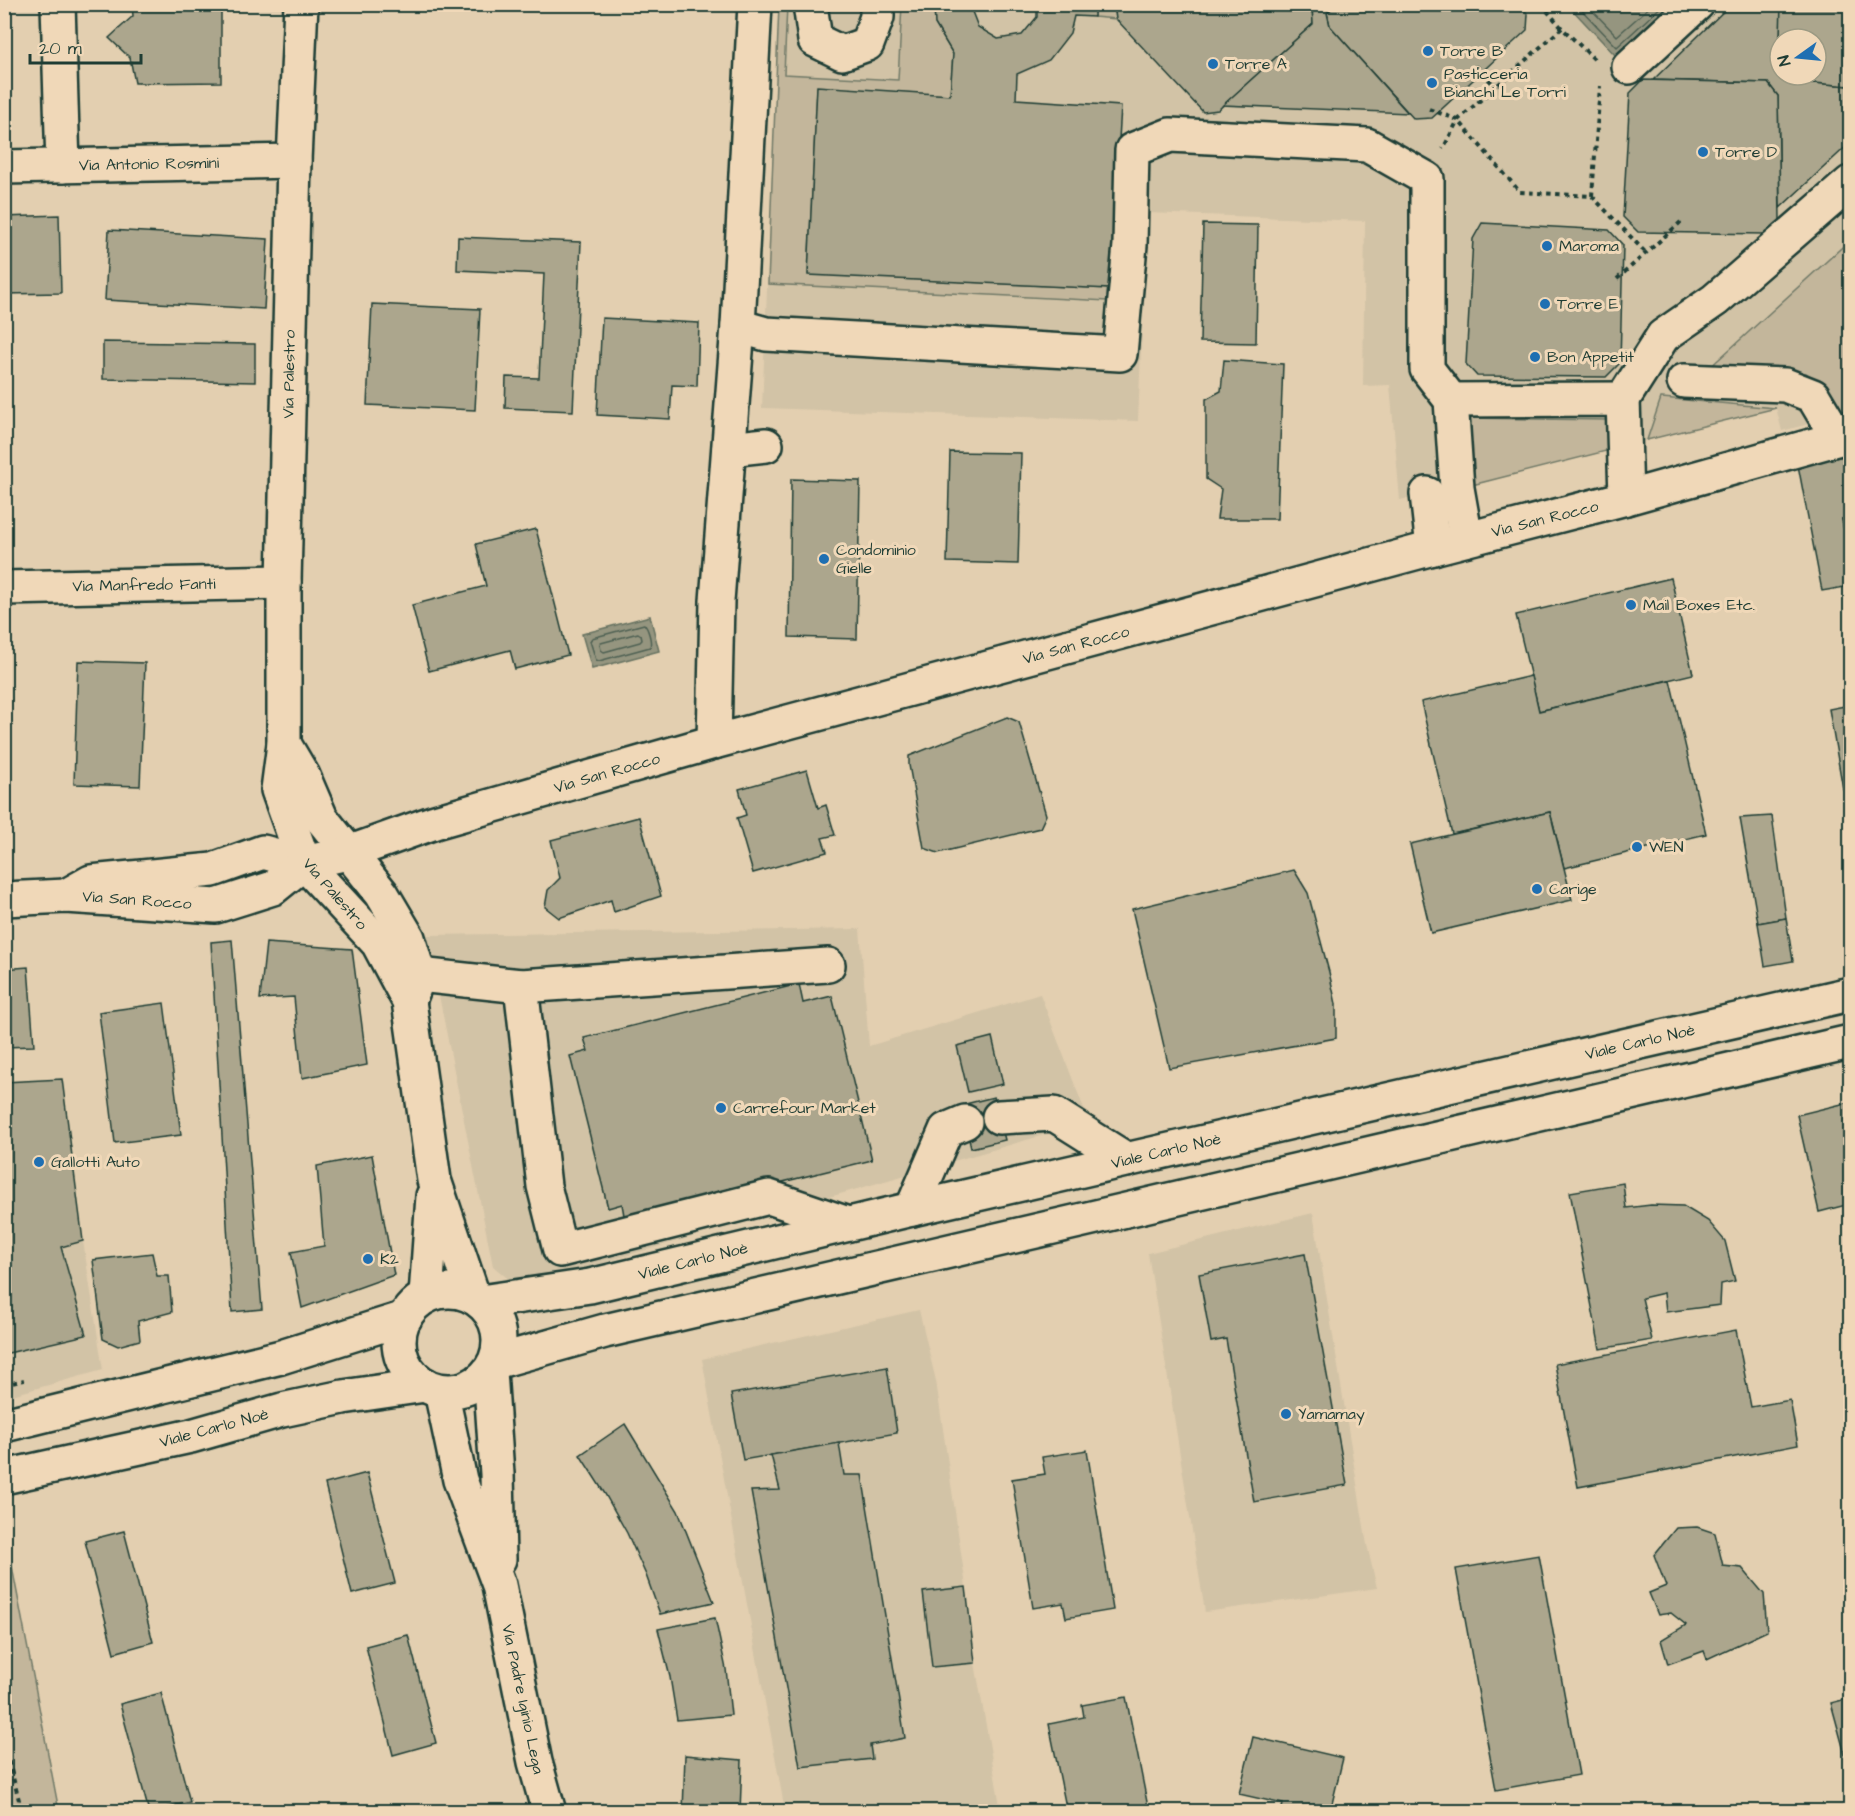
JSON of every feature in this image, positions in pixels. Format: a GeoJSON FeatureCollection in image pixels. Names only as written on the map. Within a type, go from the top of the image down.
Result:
{"type":"FeatureCollection","features":[{"type":"Feature","properties":{"kind":"street"},"geometry":{"type":"LineString","coordinates":[[58,4],[63,166]]}},
{"type":"Feature","properties":{"kind":"street","name":"Via Palestro"},"geometry":{"type":"LineString","coordinates":[[301,4],[294,161],[284,582],[284,744],[278,790],[304,863],[378,943],[414,988]]}},
{"type":"Feature","properties":{"kind":"street"},"geometry":{"type":"LineString","coordinates":[[714,742],[717,601],[738,326],[754,4]]}},
{"type":"Feature","properties":{"kind":"street"},"geometry":{"type":"LineString","coordinates":[[810,4],[814,40],[842,53],[867,44],[877,17],[877,4]]}},
{"type":"Feature","properties":{"kind":"street"},"geometry":{"type":"LineString","coordinates":[[1610,70],[1697,4]]}},
{"type":"Feature","properties":{"kind":"street"},"geometry":{"type":"LineString","coordinates":[[738,326],[766,334],[1120,354],[1130,245],[1132,150],[1170,135],[1366,145],[1427,179],[1427,369],[1451,400],[1457,488],[1466,539]]}},
{"type":"Feature","properties":{"kind":"street","name":"Via Antonio Rosmini"},"geometry":{"type":"LineString","coordinates":[[4,167],[294,161]]}},
{"type":"Feature","properties":{"kind":"street"},"geometry":{"type":"LineString","coordinates":[[1626,498],[1623,399],[1663,336],[1714,300],[1851,183]]}},
{"type":"Feature","properties":{"kind":"street"},"geometry":{"type":"LineString","coordinates":[[1684,381],[1785,385],[1813,396],[1844,436]]}},
{"type":"Feature","properties":{"kind":"street"},"geometry":{"type":"LineString","coordinates":[[1451,400],[1623,399]]}},
{"type":"Feature","properties":{"kind":"street","name":"Via San Rocco"},"geometry":{"type":"LineString","coordinates":[[4,899],[66,896],[216,906],[273,888],[304,863],[348,853],[435,822],[714,742],[1626,498],[1844,436]]}},
{"type":"Feature","properties":{"kind":"street"},"geometry":{"type":"LineString","coordinates":[[729,448],[766,445]]}},
{"type":"Feature","properties":{"kind":"street"},"geometry":{"type":"LineString","coordinates":[[1427,494],[1433,548]]}},
{"type":"Feature","properties":{"kind":"street","name":"Via Manfredo Fanti"},"geometry":{"type":"LineString","coordinates":[[4,588],[284,582]]}},
{"type":"Feature","properties":{"kind":"street","name":"Via Palestro"},"geometry":{"type":"LineString","coordinates":[[284,744],[303,776],[321,818],[382,894],[408,938],[434,1179],[477,1299]]}},
{"type":"Feature","properties":{"kind":"street"},"geometry":{"type":"LineString","coordinates":[[414,988],[521,986],[828,965]]}},
{"type":"Feature","properties":{"kind":"street"},"geometry":{"type":"LineString","coordinates":[[521,986],[544,1186],[560,1250],[769,1197],[848,1224]]}},
{"type":"Feature","properties":{"kind":"street","name":"Viale Carlo Noè"},"geometry":{"type":"LineString","coordinates":[[4,1425],[281,1357],[415,1307],[443,1291],[477,1299],[590,1286],[912,1209],[1851,994]]}},
{"type":"Feature","properties":{"kind":"street","name":"Viale Carlo Noè"},"geometry":{"type":"LineString","coordinates":[[4,1477],[191,1436],[292,1408],[343,1397],[433,1388],[461,1390],[477,1383],[492,1366],[617,1328],[1851,1042]]}},
{"type":"Feature","properties":{"kind":"street"},"geometry":{"type":"LineString","coordinates":[[999,1117],[1054,1113],[1127,1160]]}},
{"type":"Feature","properties":{"kind":"street"},"geometry":{"type":"LineString","coordinates":[[912,1209],[946,1130],[965,1122]]}},
{"type":"Feature","properties":{"kind":"street","name":"Via Palestro"},"geometry":{"type":"LineString","coordinates":[[415,1307],[434,1179]]}},
{"type":"Feature","properties":{"kind":"street"},"geometry":{"type":"LineString","coordinates":[[477,1299],[492,1314],[499,1330],[499,1345],[492,1366]]}},
{"type":"Feature","properties":{"kind":"street"},"geometry":{"type":"LineString","coordinates":[[415,1307],[400,1335],[401,1353],[408,1369],[433,1388]]}},
{"type":"Feature","properties":{"kind":"street","name":"Via Padre Iginio Lega"},"geometry":{"type":"LineString","coordinates":[[492,1366],[499,1585]]}},
{"type":"Feature","properties":{"kind":"street","name":"Via Padre Iginio Lega"},"geometry":{"type":"LineString","coordinates":[[433,1388],[460,1480],[499,1585],[535,1762],[549,1812]]}},
{"type":"Feature","properties":{"kind":"path"},"geometry":{"type":"LineString","coordinates":[[1541,4],[1562,28],[1610,70],[1592,196]]}},
{"type":"Feature","properties":{"kind":"path"},"geometry":{"type":"LineString","coordinates":[[1458,120],[1562,28]]}},
{"type":"Feature","properties":{"kind":"path"},"geometry":{"type":"LineString","coordinates":[[1476,66],[1496,87]]}},
{"type":"Feature","properties":{"kind":"path"},"geometry":{"type":"LineString","coordinates":[[1429,109],[1458,120],[1520,192],[1592,196],[1646,253]]}},
{"type":"Feature","properties":{"kind":"path"},"geometry":{"type":"LineString","coordinates":[[1617,279],[1682,221]]}},
{"type":"Feature","properties":{"kind":"path"},"geometry":{"type":"LineString","coordinates":[[4,1744],[19,1800],[18,1812]]}},
{"type":"Feature","properties":{"kind":"shaded area"},"geometry":{"type":"Polygon","coordinates":[[[779,5],[1850,5],[1850,413],[1782,431],[1776,408],[1472,485],[1400,500],[1390,385],[1363,386],[1365,221],[1147,213],[1138,421],[762,408],[779,5]]]}},
{"type":"Feature","properties":{"kind":"shaded area"},"geometry":{"type":"Polygon","coordinates":[[[779,5],[787,5],[784,74],[898,80],[902,5],[934,6],[935,24],[953,54],[950,95],[817,87],[808,274],[1110,289],[1108,301],[768,284],[779,5]]]}},
{"type":"Feature","properties":{"kind":"shaded area"},"geometry":{"type":"Polygon","coordinates":[[[1094,5],[1114,5],[1116,19],[1094,17],[1094,5]]]}},
{"type":"Feature","properties":{"kind":"shaded area"},"geometry":{"type":"Polygon","coordinates":[[[1850,240],[1850,413],[1844,415],[1829,389],[1806,373],[1708,369],[1850,240]]]}},
{"type":"Feature","properties":{"kind":"shaded area"},"geometry":{"type":"Polygon","coordinates":[[[1662,398],[1776,408],[1647,440],[1662,398]]]}},
{"type":"Feature","properties":{"kind":"shaded area"},"geometry":{"type":"Polygon","coordinates":[[[1466,418],[1611,420],[1610,450],[1472,485],[1466,418]]]}},
{"type":"Feature","properties":{"kind":"shaded area"},"geometry":{"type":"Polygon","coordinates":[[[860,929],[869,1046],[1040,994],[1089,1122],[518,1287],[493,1266],[427,935],[860,929]]]}},
{"type":"Feature","properties":{"kind":"shaded area","name":"Gallotti Auto"},"geometry":{"type":"Polygon","coordinates":[[[62,1079],[83,1241],[103,1370],[5,1397],[4,1082],[62,1079]]]}},
{"type":"Feature","properties":{"kind":"shaded area"},"geometry":{"type":"Polygon","coordinates":[[[1313,1213],[1367,1545],[1377,1588],[1205,1612],[1148,1253],[1313,1213]]]}},
{"type":"Feature","properties":{"kind":"shaded area"},"geometry":{"type":"Polygon","coordinates":[[[919,1310],[936,1381],[975,1663],[1001,1811],[785,1811],[702,1359],[919,1310]]]}},
{"type":"Feature","properties":{"kind":"shaded area"},"geometry":{"type":"Polygon","coordinates":[[[5,1530],[59,1811],[5,1811],[5,1530]]]}},
{"type":"Feature","properties":{"kind":"water"},"geometry":{"type":"Polygon","coordinates":[[[1568,5],[1673,5],[1616,56],[1568,5]]]}},
{"type":"Feature","properties":{"kind":"water"},"geometry":{"type":"Polygon","coordinates":[[[650,616],[659,651],[592,669],[582,634],[650,616]]]}},
{"type":"Feature","properties":{"kind":"building"},"geometry":{"type":"Polygon","coordinates":[[[132,4],[221,4],[221,82],[135,83],[130,58],[109,38],[133,16],[132,4]]]}},
{"type":"Feature","properties":{"kind":"building"},"geometry":{"type":"Polygon","coordinates":[[[916,4],[969,4],[978,27],[998,39],[1022,35],[1037,17],[1037,4],[1094,4],[1094,17],[1074,16],[1070,33],[1049,60],[1017,74],[1016,99],[1121,106],[1110,289],[808,275],[817,86],[950,95],[953,54],[935,24],[934,6],[916,4]]]}},
{"type":"Feature","properties":{"kind":"building","name":"Torre A"},"geometry":{"type":"Polygon","coordinates":[[[1114,4],[1312,4],[1313,24],[1218,110],[1203,112],[1116,19],[1114,4]]]}},
{"type":"Feature","properties":{"kind":"building"},"geometry":{"type":"Polygon","coordinates":[[[1312,4],[1336,4],[1327,13],[1330,26],[1408,113],[1223,105],[1313,24],[1312,4]]]}},
{"type":"Feature","properties":{"kind":"building","name":"Torre B"},"geometry":{"type":"Polygon","coordinates":[[[1336,4],[1518,4],[1528,14],[1527,30],[1432,118],[1414,119],[1330,26],[1327,13],[1336,4]]]}},
{"type":"Feature","properties":{"kind":"building"},"geometry":{"type":"Polygon","coordinates":[[[1731,4],[1781,4],[1781,27],[1768,27],[1768,83],[1653,80],[1731,4]]]}},
{"type":"Feature","properties":{"kind":"building"},"geometry":{"type":"Polygon","coordinates":[[[1781,4],[1850,4],[1850,86],[1828,84],[1828,27],[1780,27],[1781,4]]]}},
{"type":"Feature","properties":{"kind":"building","name":"Torre D"},"geometry":{"type":"Polygon","coordinates":[[[1643,80],[1768,83],[1768,87],[1771,87],[1778,96],[1780,220],[1765,234],[1638,232],[1623,217],[1630,93],[1643,80]]]}},
{"type":"Feature","properties":{"kind":"building"},"geometry":{"type":"Polygon","coordinates":[[[1828,84],[1850,86],[1850,143],[1780,208],[1778,96],[1771,87],[1828,87],[1828,84]]]}},
{"type":"Feature","properties":{"kind":"building"},"geometry":{"type":"Polygon","coordinates":[[[59,215],[61,293],[4,294],[4,217],[59,215]]]}},
{"type":"Feature","properties":{"kind":"building","name":"Torre E"},"geometry":{"type":"Polygon","coordinates":[[[1482,223],[1609,230],[1623,245],[1620,363],[1606,377],[1477,376],[1466,364],[1473,239],[1482,223]]]}},
{"type":"Feature","properties":{"kind":"building"},"geometry":{"type":"Polygon","coordinates":[[[1203,224],[1258,225],[1256,343],[1200,342],[1203,224]]]}},
{"type":"Feature","properties":{"kind":"building"},"geometry":{"type":"Polygon","coordinates":[[[109,230],[268,239],[264,309],[105,300],[109,230]]]}},
{"type":"Feature","properties":{"kind":"building"},"geometry":{"type":"Polygon","coordinates":[[[458,237],[581,242],[573,411],[505,408],[506,377],[539,378],[544,274],[457,270],[458,237]]]}},
{"type":"Feature","properties":{"kind":"building"},"geometry":{"type":"Polygon","coordinates":[[[372,304],[480,309],[475,410],[367,405],[372,304]]]}},
{"type":"Feature","properties":{"kind":"building"},"geometry":{"type":"Polygon","coordinates":[[[602,318],[699,323],[697,386],[672,385],[670,419],[597,415],[602,318]]]}},
{"type":"Feature","properties":{"kind":"building"},"geometry":{"type":"Polygon","coordinates":[[[103,342],[255,344],[255,382],[103,379],[103,342]]]}},
{"type":"Feature","properties":{"kind":"building"},"geometry":{"type":"Polygon","coordinates":[[[1224,360],[1283,364],[1277,519],[1217,519],[1221,489],[1206,479],[1206,399],[1221,391],[1224,360]]]}},
{"type":"Feature","properties":{"kind":"building","name":"Condominio Gielle"},"geometry":{"type":"Polygon","coordinates":[[[950,452],[1021,453],[1018,564],[947,562],[950,452]]]}},
{"type":"Feature","properties":{"kind":"building"},"geometry":{"type":"Polygon","coordinates":[[[1850,455],[1850,518],[1842,519],[1850,564],[1850,586],[1822,591],[1798,465],[1850,455]]]}},
{"type":"Feature","properties":{"kind":"building","name":"Condominio Gielle"},"geometry":{"type":"Polygon","coordinates":[[[791,479],[860,481],[857,639],[789,637],[791,479]]]}},
{"type":"Feature","properties":{"kind":"building"},"geometry":{"type":"Polygon","coordinates":[[[1850,518],[1850,564],[1842,519],[1850,518]]]}},
{"type":"Feature","properties":{"kind":"building"},"geometry":{"type":"Polygon","coordinates":[[[536,529],[568,655],[515,669],[510,650],[429,671],[412,605],[486,586],[476,544],[536,529]]]}},
{"type":"Feature","properties":{"kind":"building"},"geometry":{"type":"Polygon","coordinates":[[[1671,578],[1693,674],[1539,711],[1516,615],[1671,578]]]}},
{"type":"Feature","properties":{"kind":"building"},"geometry":{"type":"Polygon","coordinates":[[[78,661],[145,663],[140,786],[74,784],[78,661]]]}},
{"type":"Feature","properties":{"kind":"building"},"geometry":{"type":"Polygon","coordinates":[[[1531,676],[1539,711],[1670,680],[1706,834],[1564,868],[1550,812],[1452,834],[1421,702],[1531,676]]]}},
{"type":"Feature","properties":{"kind":"building"},"geometry":{"type":"Polygon","coordinates":[[[1850,705],[1850,788],[1843,789],[1829,709],[1850,705]]]}},
{"type":"Feature","properties":{"kind":"building"},"geometry":{"type":"Polygon","coordinates":[[[1007,717],[1019,722],[1046,815],[1040,828],[938,853],[924,848],[909,756],[1007,717]]]}},
{"type":"Feature","properties":{"kind":"building"},"geometry":{"type":"Polygon","coordinates":[[[807,770],[818,808],[826,805],[835,835],[822,838],[827,852],[753,873],[737,818],[746,815],[739,789],[807,770]]]}},
{"type":"Feature","properties":{"kind":"building"},"geometry":{"type":"Polygon","coordinates":[[[1550,812],[1572,900],[1431,933],[1410,844],[1550,812]]]}},
{"type":"Feature","properties":{"kind":"building"},"geometry":{"type":"Polygon","coordinates":[[[1772,816],[1786,918],[1758,923],[1740,818],[1772,816]]]}},
{"type":"Feature","properties":{"kind":"building"},"geometry":{"type":"Polygon","coordinates":[[[639,817],[661,896],[614,912],[611,900],[559,918],[545,907],[548,890],[560,878],[551,840],[639,817]]]}},
{"type":"Feature","properties":{"kind":"building"},"geometry":{"type":"Polygon","coordinates":[[[1294,870],[1308,893],[1329,972],[1336,1004],[1336,1038],[1169,1068],[1132,909],[1294,870]]]}},
{"type":"Feature","properties":{"kind":"building"},"geometry":{"type":"Polygon","coordinates":[[[1786,918],[1793,961],[1765,966],[1758,923],[1786,918]]]}},
{"type":"Feature","properties":{"kind":"building"},"geometry":{"type":"Polygon","coordinates":[[[232,940],[262,1309],[232,1312],[211,942],[232,940]]]}},
{"type":"Feature","properties":{"kind":"building"},"geometry":{"type":"Polygon","coordinates":[[[266,943],[352,949],[367,1065],[302,1078],[294,997],[260,999],[266,943]]]}},
{"type":"Feature","properties":{"kind":"building"},"geometry":{"type":"Polygon","coordinates":[[[28,967],[34,1046],[4,1047],[4,969],[28,967]]]}},
{"type":"Feature","properties":{"kind":"building","name":"Carrefour Market"},"geometry":{"type":"Polygon","coordinates":[[[799,984],[803,1003],[832,996],[872,1160],[625,1221],[622,1204],[608,1208],[570,1056],[588,1051],[584,1038],[799,984]]]}},
{"type":"Feature","properties":{"kind":"building"},"geometry":{"type":"Polygon","coordinates":[[[164,1003],[181,1135],[115,1143],[99,1012],[164,1003]]]}},
{"type":"Feature","properties":{"kind":"building"},"geometry":{"type":"Polygon","coordinates":[[[992,1037],[1003,1084],[968,1092],[957,1046],[992,1037]]]}},
{"type":"Feature","properties":{"kind":"building","name":"Gallotti Auto"},"geometry":{"type":"Polygon","coordinates":[[[62,1079],[83,1241],[61,1247],[86,1335],[4,1354],[4,1082],[62,1079]]]}},
{"type":"Feature","properties":{"kind":"building"},"geometry":{"type":"Polygon","coordinates":[[[994,1097],[1005,1140],[971,1148],[961,1105],[994,1097]]]}},
{"type":"Feature","properties":{"kind":"building"},"geometry":{"type":"Polygon","coordinates":[[[1850,1102],[1850,1204],[1819,1212],[1797,1115],[1850,1102]]]}},
{"type":"Feature","properties":{"kind":"building"},"geometry":{"type":"Polygon","coordinates":[[[372,1155],[394,1275],[302,1308],[291,1252],[324,1246],[317,1166],[372,1155]]]}},
{"type":"Feature","properties":{"kind":"building"},"geometry":{"type":"Polygon","coordinates":[[[1623,1183],[1626,1208],[1651,1205],[1683,1206],[1708,1221],[1725,1241],[1735,1281],[1721,1284],[1720,1305],[1666,1312],[1664,1293],[1642,1298],[1652,1340],[1600,1349],[1570,1192],[1623,1183]]]}},
{"type":"Feature","properties":{"kind":"building"},"geometry":{"type":"Polygon","coordinates":[[[152,1253],[157,1276],[169,1276],[172,1312],[138,1321],[140,1340],[118,1346],[103,1339],[93,1260],[152,1253]]]}},
{"type":"Feature","properties":{"kind":"building","name":"Yamamay"},"geometry":{"type":"Polygon","coordinates":[[[1305,1254],[1347,1485],[1254,1502],[1226,1339],[1211,1342],[1199,1274],[1305,1254]]]}},
{"type":"Feature","properties":{"kind":"building"},"geometry":{"type":"Polygon","coordinates":[[[1736,1330],[1751,1407],[1790,1400],[1798,1445],[1578,1487],[1555,1364],[1736,1330]]]}},
{"type":"Feature","properties":{"kind":"building"},"geometry":{"type":"Polygon","coordinates":[[[887,1367],[897,1433],[743,1460],[731,1394],[887,1367]]]}},
{"type":"Feature","properties":{"kind":"building"},"geometry":{"type":"Polygon","coordinates":[[[625,1424],[678,1511],[714,1602],[660,1614],[627,1533],[580,1455],[625,1424]]]}},
{"type":"Feature","properties":{"kind":"building"},"geometry":{"type":"Polygon","coordinates":[[[839,1443],[844,1475],[862,1475],[905,1738],[870,1745],[872,1759],[800,1767],[751,1491],[780,1490],[771,1455],[839,1443]]]}},
{"type":"Feature","properties":{"kind":"building"},"geometry":{"type":"Polygon","coordinates":[[[1087,1450],[1113,1610],[1066,1618],[1063,1603],[1033,1608],[1012,1479],[1045,1474],[1042,1457],[1087,1450]]]}},
{"type":"Feature","properties":{"kind":"building"},"geometry":{"type":"Polygon","coordinates":[[[367,1473],[395,1583],[352,1594],[325,1484],[367,1473]]]}},
{"type":"Feature","properties":{"kind":"building"},"geometry":{"type":"Polygon","coordinates":[[[1697,1527],[1715,1533],[1723,1566],[1742,1568],[1764,1594],[1767,1631],[1707,1659],[1704,1651],[1668,1664],[1661,1640],[1686,1625],[1671,1613],[1658,1615],[1649,1593],[1666,1586],[1654,1555],[1676,1528],[1697,1527]]]}},
{"type":"Feature","properties":{"kind":"building"},"geometry":{"type":"Polygon","coordinates":[[[124,1531],[153,1642],[114,1653],[85,1541],[124,1531]]]}},
{"type":"Feature","properties":{"kind":"building"},"geometry":{"type":"Polygon","coordinates":[[[1539,1555],[1579,1775],[1496,1790],[1456,1569],[1539,1555]]]}},
{"type":"Feature","properties":{"kind":"building"},"geometry":{"type":"Polygon","coordinates":[[[966,1587],[975,1663],[932,1667],[923,1592],[966,1587]]]}},
{"type":"Feature","properties":{"kind":"building"},"geometry":{"type":"Polygon","coordinates":[[[715,1618],[726,1669],[731,1715],[677,1720],[670,1677],[658,1629],[715,1618]]]}},
{"type":"Feature","properties":{"kind":"building"},"geometry":{"type":"Polygon","coordinates":[[[408,1635],[436,1743],[393,1755],[366,1646],[408,1635]]]}},
{"type":"Feature","properties":{"kind":"building"},"geometry":{"type":"Polygon","coordinates":[[[161,1693],[190,1802],[149,1812],[120,1704],[161,1693]]]}},
{"type":"Feature","properties":{"kind":"building"},"geometry":{"type":"Polygon","coordinates":[[[1126,1697],[1149,1812],[1067,1812],[1049,1724],[1084,1717],[1082,1705],[1126,1697]]]}},
{"type":"Feature","properties":{"kind":"building"},"geometry":{"type":"Polygon","coordinates":[[[1850,1698],[1850,1769],[1849,1769],[1831,1703],[1850,1698]]]}},
{"type":"Feature","properties":{"kind":"building"},"geometry":{"type":"Polygon","coordinates":[[[1253,1737],[1343,1758],[1330,1812],[1281,1812],[1283,1804],[1239,1794],[1253,1737]]]}},
{"type":"Feature","properties":{"kind":"building"},"geometry":{"type":"Polygon","coordinates":[[[685,1755],[742,1760],[740,1812],[683,1812],[685,1755]]]}},
{"type":"Feature","properties":{"kind":"place","name":"Torre B"},"geometry":{"type":"Point","coordinates":[1428,51]}},
{"type":"Feature","properties":{"kind":"place","name":"Torre A"},"geometry":{"type":"Point","coordinates":[1213,64]}},
{"type":"Feature","properties":{"kind":"place","name":"Pasticceria Bianchi Le Torri"},"geometry":{"type":"Point","coordinates":[1432,83]}},
{"type":"Feature","properties":{"kind":"place","name":"Torre D"},"geometry":{"type":"Point","coordinates":[1703,152]}},
{"type":"Feature","properties":{"kind":"place","name":"Maroma"},"geometry":{"type":"Point","coordinates":[1547,246]}},
{"type":"Feature","properties":{"kind":"place","name":"Torre E"},"geometry":{"type":"Point","coordinates":[1545,304]}},
{"type":"Feature","properties":{"kind":"place","name":"Bon Appetit"},"geometry":{"type":"Point","coordinates":[1535,357]}},
{"type":"Feature","properties":{"kind":"place","name":"Condominio Gielle"},"geometry":{"type":"Point","coordinates":[824,559]}},
{"type":"Feature","properties":{"kind":"place","name":"Mail Boxes Etc."},"geometry":{"type":"Point","coordinates":[1631,605]}},
{"type":"Feature","properties":{"kind":"place","name":"WEN"},"geometry":{"type":"Point","coordinates":[1637,847]}},
{"type":"Feature","properties":{"kind":"place","name":"Carige"},"geometry":{"type":"Point","coordinates":[1537,889]}},
{"type":"Feature","properties":{"kind":"place","name":"Carrefour Market"},"geometry":{"type":"Point","coordinates":[721,1108]}},
{"type":"Feature","properties":{"kind":"place","name":"Gallotti Auto"},"geometry":{"type":"Point","coordinates":[39,1162]}},
{"type":"Feature","properties":{"kind":"place","name":"K2"},"geometry":{"type":"Point","coordinates":[368,1259]}},
{"type":"Feature","properties":{"kind":"place","name":"Yamamay"},"geometry":{"type":"Point","coordinates":[1286,1414]}}]}
